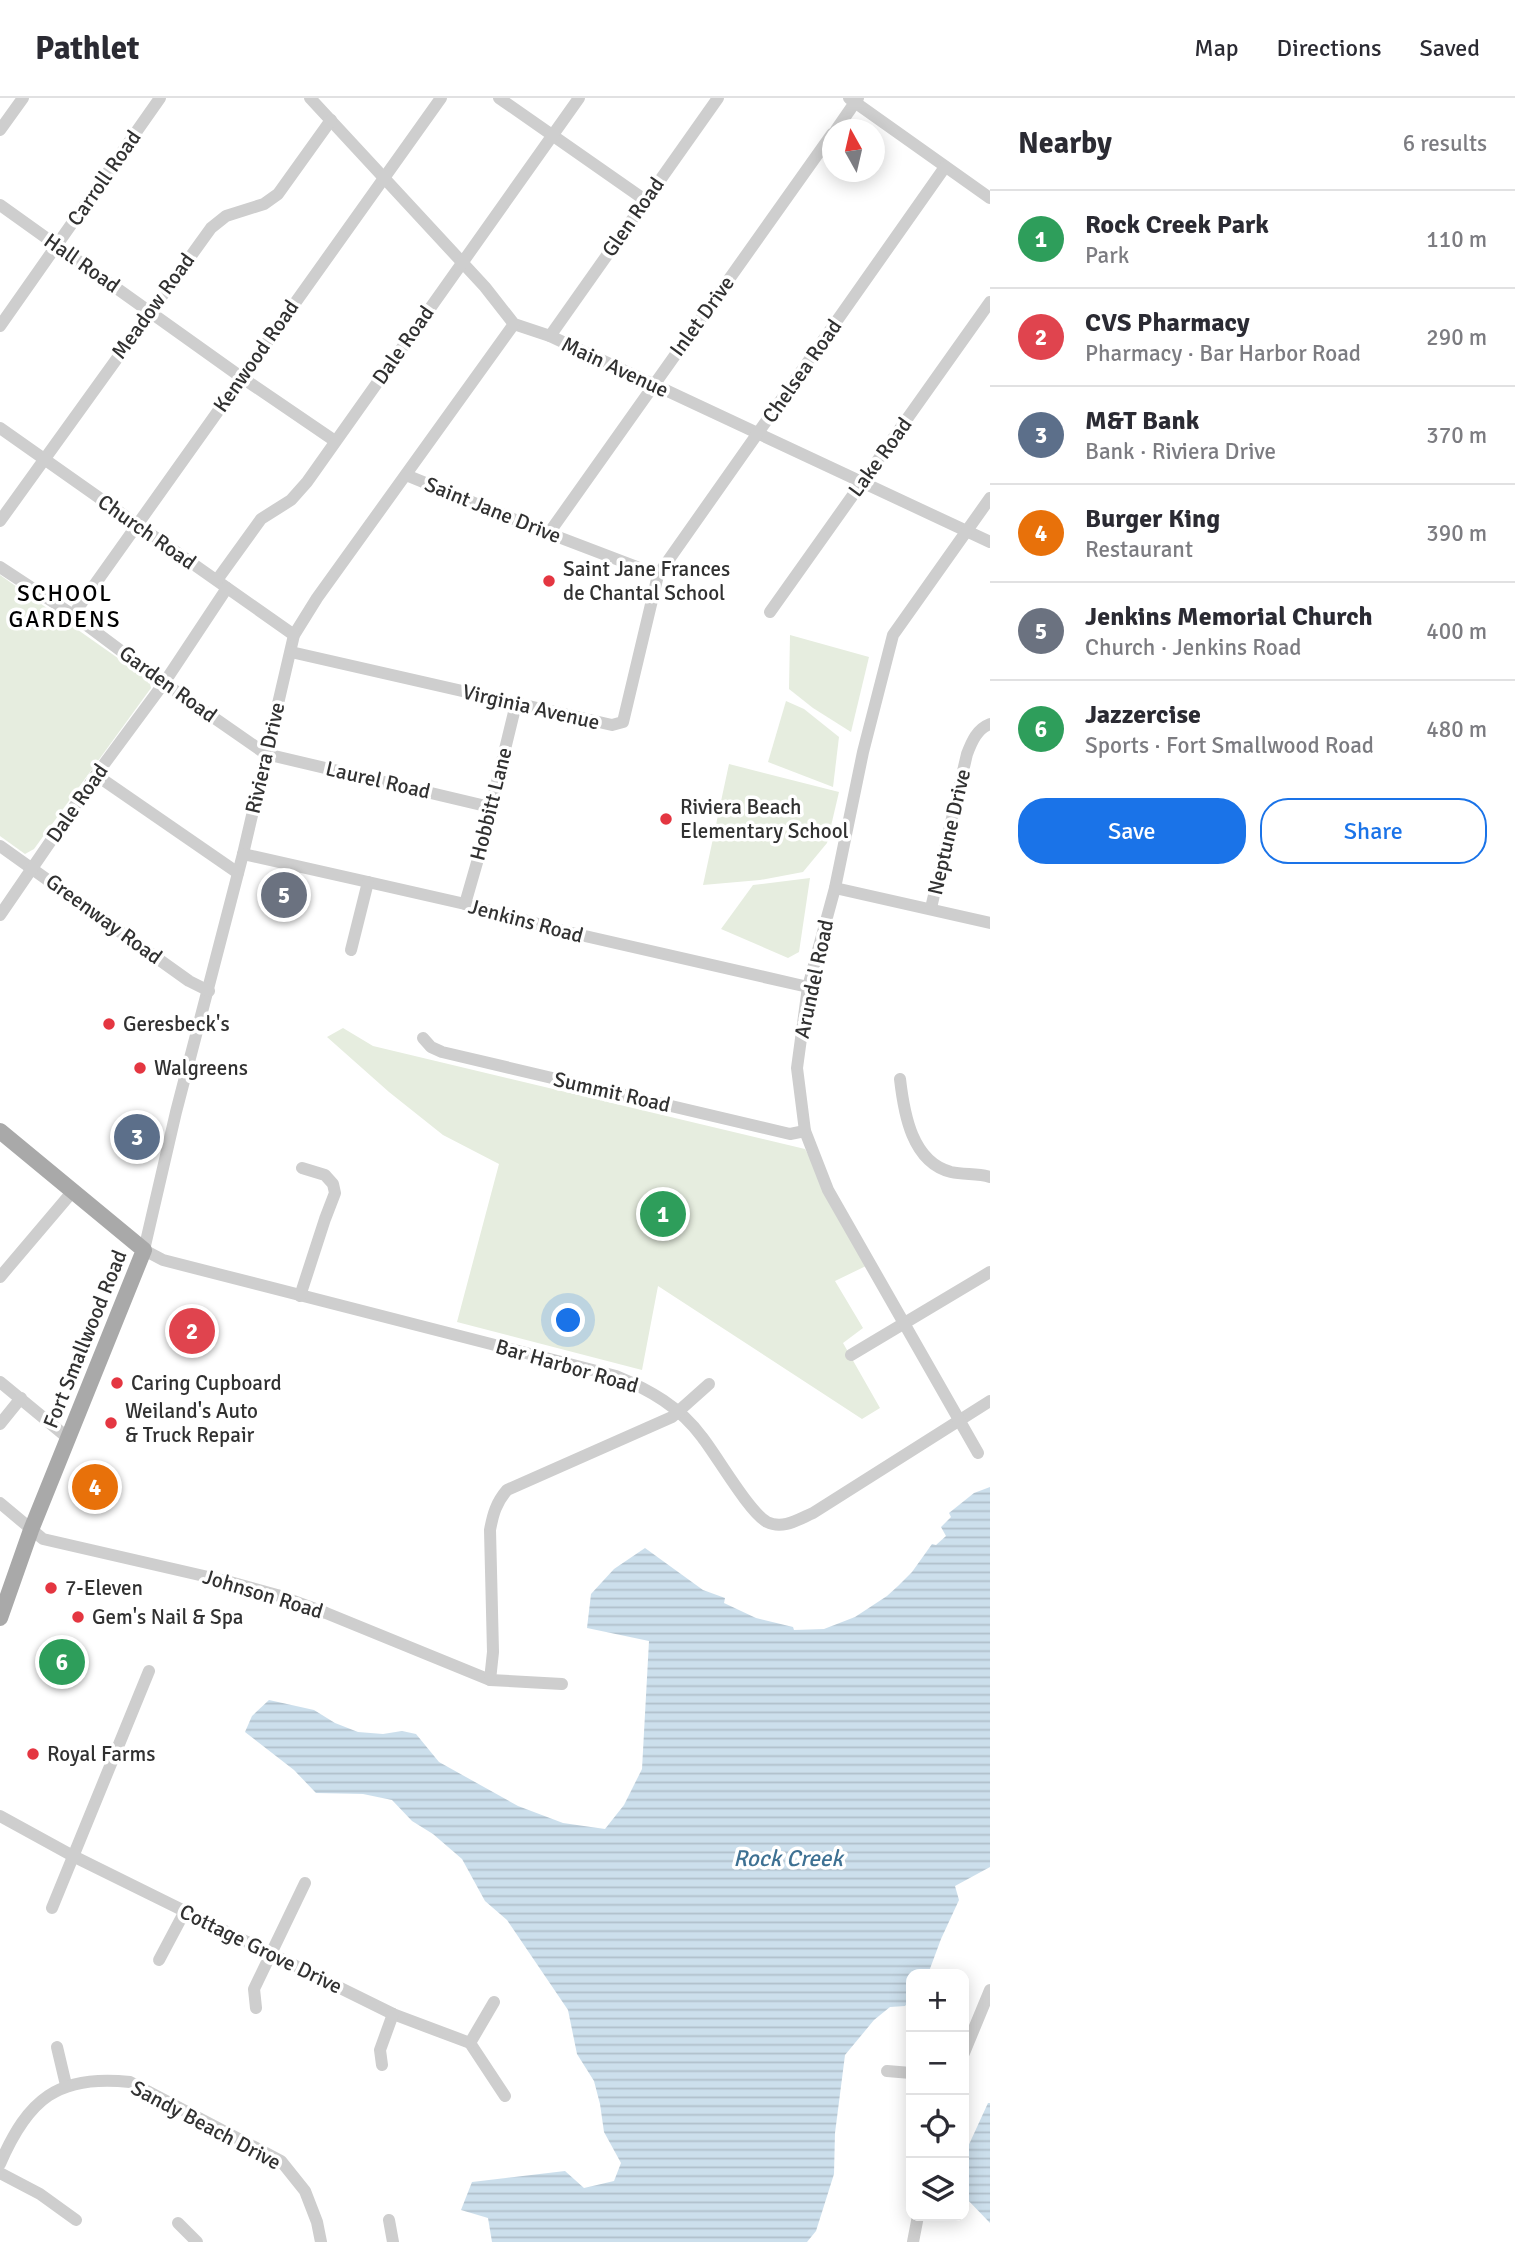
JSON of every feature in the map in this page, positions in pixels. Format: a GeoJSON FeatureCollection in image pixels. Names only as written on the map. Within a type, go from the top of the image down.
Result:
{"type":"FeatureCollection","features":[{"type":"Feature","properties":{"kind":"main road","name":"Fort Smallwood Road"},"geometry":{"type":"LineString","coordinates":[[0,1131],[144,1250],[31,1530],[0,1618]]}},
{"type":"Feature","properties":{"kind":"street"},"geometry":{"type":"LineString","coordinates":[[0,130],[23,98]]}},
{"type":"Feature","properties":{"kind":"street","name":"Carroll Road"},"geometry":{"type":"LineString","coordinates":[[0,326],[160,98]]}},
{"type":"Feature","properties":{"kind":"street"},"geometry":{"type":"LineString","coordinates":[[310,98],[485,287],[514,324]]}},
{"type":"Feature","properties":{"kind":"street","name":"Kenwood Road"},"geometry":{"type":"LineString","coordinates":[[73,615],[441,98]]}},
{"type":"Feature","properties":{"kind":"street"},"geometry":{"type":"LineString","coordinates":[[499,98],[645,200]]}},
{"type":"Feature","properties":{"kind":"street","name":"Dale Road"},"geometry":{"type":"LineString","coordinates":[[0,915],[96,775],[164,683],[261,519],[291,500],[307,482],[579,98]]}},
{"type":"Feature","properties":{"kind":"street","name":"Glen Road"},"geometry":{"type":"LineString","coordinates":[[550,336],[718,98]]}},
{"type":"Feature","properties":{"kind":"street"},"geometry":{"type":"LineString","coordinates":[[842,119],[854,99],[990,198]]}},
{"type":"Feature","properties":{"kind":"street","name":"Meadow Road"},"geometry":{"type":"LineString","coordinates":[[0,521],[211,228],[226,216],[264,204],[278,194],[331,120]]}},
{"type":"Feature","properties":{"kind":"street","name":"Inlet Drive"},"geometry":{"type":"LineString","coordinates":[[549,533],[822,148]]}},
{"type":"Feature","properties":{"kind":"street","name":"Chelsea Road"},"geometry":{"type":"LineString","coordinates":[[658,575],[945,167]]}},
{"type":"Feature","properties":{"kind":"street","name":"Hall Road"},"geometry":{"type":"LineString","coordinates":[[0,205],[335,441]]}},
{"type":"Feature","properties":{"kind":"street","name":"Lake Road"},"geometry":{"type":"LineString","coordinates":[[770,612],[990,302]]}},
{"type":"Feature","properties":{"kind":"street","name":"Main Avenue"},"geometry":{"type":"LineString","coordinates":[[514,324],[550,336],[990,542]]}},
{"type":"Feature","properties":{"kind":"street","name":"Riviera Drive"},"geometry":{"type":"LineString","coordinates":[[144,1250],[176,1112],[243,854],[294,635],[317,598],[514,324]]}},
{"type":"Feature","properties":{"kind":"street","name":"Church Road"},"geometry":{"type":"LineString","coordinates":[[0,428],[294,635]]}},
{"type":"Feature","properties":{"kind":"street","name":"Saint Jane Drive"},"geometry":{"type":"LineString","coordinates":[[406,475],[658,575]]}},
{"type":"Feature","properties":{"kind":"street","name":"Arundel Road"},"geometry":{"type":"LineString","coordinates":[[978,1453],[828,1190],[805,1131],[797,1068],[808,987],[835,888],[863,752],[893,635],[990,498]]}},
{"type":"Feature","properties":{"kind":"street","name":"Garden Road"},"geometry":{"type":"LineString","coordinates":[[0,567],[73,615],[266,754]]}},
{"type":"Feature","properties":{"kind":"street","name":"Virginia Avenue"},"geometry":{"type":"LineString","coordinates":[[291,652],[612,725],[623,722],[658,575]]}},
{"type":"Feature","properties":{"kind":"street","name":"Hobbitt Lane"},"geometry":{"type":"LineString","coordinates":[[464,904],[516,704]]}},
{"type":"Feature","properties":{"kind":"street","name":"Neptune Drive"},"geometry":{"type":"LineString","coordinates":[[931,908],[967,754],[978,732],[990,724]]}},
{"type":"Feature","properties":{"kind":"street","name":"Laurel Road"},"geometry":{"type":"LineString","coordinates":[[266,754],[490,807]]}},
{"type":"Feature","properties":{"kind":"street"},"geometry":{"type":"LineString","coordinates":[[96,775],[238,873]]}},
{"type":"Feature","properties":{"kind":"street","name":"Greenway Road"},"geometry":{"type":"LineString","coordinates":[[0,846],[190,981],[209,991]]}},
{"type":"Feature","properties":{"kind":"street","name":"Jenkins Road"},"geometry":{"type":"LineString","coordinates":[[243,854],[368,881],[563,931],[808,987]]}},
{"type":"Feature","properties":{"kind":"street"},"geometry":{"type":"LineString","coordinates":[[351,950],[368,881]]}},
{"type":"Feature","properties":{"kind":"street"},"geometry":{"type":"LineString","coordinates":[[835,888],[990,923]]}},
{"type":"Feature","properties":{"kind":"street","name":"Summit Road"},"geometry":{"type":"LineString","coordinates":[[423,1038],[431,1047],[442,1052],[790,1134],[805,1131]]}},
{"type":"Feature","properties":{"kind":"street"},"geometry":{"type":"LineString","coordinates":[[900,1079],[908,1121],[914,1138],[929,1162],[952,1172],[990,1175]]}},
{"type":"Feature","properties":{"kind":"street"},"geometry":{"type":"LineString","coordinates":[[300,1296],[335,1193],[333,1184],[325,1175],[302,1168]]}},
{"type":"Feature","properties":{"kind":"street"},"geometry":{"type":"LineString","coordinates":[[0,1277],[73,1191]]}},
{"type":"Feature","properties":{"kind":"street","name":"Bar Harbor Road"},"geometry":{"type":"LineString","coordinates":[[144,1250],[163,1260],[616,1376],[649,1390],[679,1411],[701,1435],[760,1517],[770,1523],[784,1525],[813,1513],[990,1401]]}},
{"type":"Feature","properties":{"kind":"street"},"geometry":{"type":"LineString","coordinates":[[850,1355],[990,1272]]}},
{"type":"Feature","properties":{"kind":"street"},"geometry":{"type":"LineString","coordinates":[[0,1382],[68,1438]]}},
{"type":"Feature","properties":{"kind":"street"},"geometry":{"type":"LineString","coordinates":[[490,1680],[493,1653],[490,1530],[492,1514],[498,1501],[507,1490],[661,1422],[679,1411],[709,1384]]}},
{"type":"Feature","properties":{"kind":"street"},"geometry":{"type":"LineString","coordinates":[[0,1424],[21,1398]]}},
{"type":"Feature","properties":{"kind":"street","name":"Johnson Road"},"geometry":{"type":"LineString","coordinates":[[0,1503],[43,1539],[277,1595],[490,1680],[562,1684]]}},
{"type":"Feature","properties":{"kind":"street"},"geometry":{"type":"LineString","coordinates":[[52,1908],[149,1671]]}},
{"type":"Feature","properties":{"kind":"street","name":"Cottage Grove Drive"},"geometry":{"type":"LineString","coordinates":[[0,1816],[73,1856],[393,2014],[470,2043]]}},
{"type":"Feature","properties":{"kind":"street"},"geometry":{"type":"LineString","coordinates":[[256,2008],[254,1989],[305,1883]]}},
{"type":"Feature","properties":{"kind":"street"},"geometry":{"type":"LineString","coordinates":[[159,1961],[185,1911]]}},
{"type":"Feature","properties":{"kind":"street"},"geometry":{"type":"LineString","coordinates":[[969,2041],[990,1990]]}},
{"type":"Feature","properties":{"kind":"street"},"geometry":{"type":"LineString","coordinates":[[494,2002],[470,2043],[505,2096]]}},
{"type":"Feature","properties":{"kind":"street"},"geometry":{"type":"LineString","coordinates":[[382,2065],[380,2050],[393,2014]]}},
{"type":"Feature","properties":{"kind":"street"},"geometry":{"type":"LineString","coordinates":[[57,2047],[66,2085]]}},
{"type":"Feature","properties":{"kind":"street"},"geometry":{"type":"LineString","coordinates":[[887,2071],[906,2073]]}},
{"type":"Feature","properties":{"kind":"street","name":"Sandy Beach Drive"},"geometry":{"type":"LineString","coordinates":[[0,2164],[11,2138],[38,2102],[66,2085],[103,2079],[130,2082],[282,2161],[305,2191],[317,2222],[321,2242]]}},
{"type":"Feature","properties":{"kind":"street"},"geometry":{"type":"LineString","coordinates":[[0,2173],[40,2194],[76,2220]]}},
{"type":"Feature","properties":{"kind":"street"},"geometry":{"type":"LineString","coordinates":[[389,2220],[393,2242]]}},
{"type":"Feature","properties":{"kind":"street"},"geometry":{"type":"LineString","coordinates":[[913,2242],[917,2221]]}},
{"type":"Feature","properties":{"kind":"street"},"geometry":{"type":"LineString","coordinates":[[178,2223],[197,2242]]}},
{"type":"Feature","properties":{"kind":"shaded area"},"geometry":{"type":"Polygon","coordinates":[[[0,575],[149,680],[151,688],[34,849],[25,854],[0,836],[0,575]]]}},
{"type":"Feature","properties":{"kind":"shaded area"},"geometry":{"type":"Polygon","coordinates":[[[790,635],[869,657],[851,732],[789,689],[790,635]]]}},
{"type":"Feature","properties":{"kind":"shaded area"},"geometry":{"type":"Polygon","coordinates":[[[786,701],[804,709],[839,737],[833,787],[768,762],[786,701]]]}},
{"type":"Feature","properties":{"kind":"shaded area"},"geometry":{"type":"Polygon","coordinates":[[[729,764],[839,792],[827,843],[803,872],[760,880],[703,885],[729,764]]]}},
{"type":"Feature","properties":{"kind":"shaded area"},"geometry":{"type":"Polygon","coordinates":[[[810,878],[799,952],[788,958],[721,929],[753,885],[810,878]]]}},
{"type":"Feature","properties":{"kind":"shaded area"},"geometry":{"type":"Polygon","coordinates":[[[343,1028],[373,1046],[805,1149],[868,1265],[835,1281],[863,1328],[843,1343],[880,1408],[862,1419],[658,1286],[642,1370],[457,1322],[499,1164],[443,1135],[327,1037],[343,1028]]]}},
{"type":"Feature","properties":{"kind":"water","name":"Rock Creek"},"geometry":{"type":"Polygon","coordinates":[[[990,1487],[990,1867],[955,1886],[959,1900],[930,1969],[906,1969],[906,2005],[890,2007],[874,2020],[845,2055],[835,2133],[834,2174],[816,2231],[807,2242],[492,2242],[488,2218],[461,2210],[472,2182],[565,2171],[584,2188],[614,2181],[621,2163],[604,2132],[594,2081],[577,2054],[568,2010],[507,1920],[485,1901],[462,1859],[433,1834],[412,1821],[392,1800],[363,1794],[316,1793],[294,1770],[245,1732],[252,1716],[269,1700],[314,1710],[335,1723],[358,1732],[383,1734],[402,1731],[416,1734],[439,1762],[518,1806],[563,1823],[605,1829],[624,1805],[642,1769],[649,1641],[587,1628],[591,1594],[614,1569],[645,1548],[703,1590],[725,1598],[724,1603],[756,1618],[793,1627],[794,1630],[824,1629],[855,1617],[887,1596],[912,1572],[932,1544],[936,1545],[946,1536],[941,1527],[951,1517],[949,1513],[974,1493],[990,1487]]]}},
{"type":"Feature","properties":{"kind":"water"},"geometry":{"type":"Polygon","coordinates":[[[990,2103],[990,2223],[969,2201],[969,2144],[990,2103]]]}},
{"type":"Feature","properties":{"kind":"place","name":"Saint Jane Frances de Chantal School"},"geometry":{"type":"Point","coordinates":[549,581]}},
{"type":"Feature","properties":{"kind":"place","name":"Riviera Beach Elementary School"},"geometry":{"type":"Point","coordinates":[666,819]}},
{"type":"Feature","properties":{"kind":"place","name":"Jenkins Memorial Church"},"geometry":{"type":"Point","coordinates":[284,895]}},
{"type":"Feature","properties":{"kind":"place","name":"Geresbeck's"},"geometry":{"type":"Point","coordinates":[109,1024]}},
{"type":"Feature","properties":{"kind":"place","name":"Walgreens"},"geometry":{"type":"Point","coordinates":[140,1068]}},
{"type":"Feature","properties":{"kind":"place","name":"M&T Bank"},"geometry":{"type":"Point","coordinates":[137,1137]}},
{"type":"Feature","properties":{"kind":"place","name":"Rock Creek Park"},"geometry":{"type":"Point","coordinates":[663,1214]}},
{"type":"Feature","properties":{"kind":"place","name":"CVS Pharmacy"},"geometry":{"type":"Point","coordinates":[192,1331]}},
{"type":"Feature","properties":{"kind":"place","name":"Caring Cupboard"},"geometry":{"type":"Point","coordinates":[117,1383]}},
{"type":"Feature","properties":{"kind":"place","name":"Weiland's Auto & Truck Repair"},"geometry":{"type":"Point","coordinates":[111,1423]}},
{"type":"Feature","properties":{"kind":"place","name":"Burger King"},"geometry":{"type":"Point","coordinates":[95,1487]}},
{"type":"Feature","properties":{"kind":"place","name":"7-Eleven"},"geometry":{"type":"Point","coordinates":[51,1588]}},
{"type":"Feature","properties":{"kind":"place","name":"Gem's Nail & Spa"},"geometry":{"type":"Point","coordinates":[78,1617]}},
{"type":"Feature","properties":{"kind":"place","name":"Jazzercise"},"geometry":{"type":"Point","coordinates":[62,1662]}},
{"type":"Feature","properties":{"kind":"place","name":"Royal Farms"},"geometry":{"type":"Point","coordinates":[33,1754]}},
{"type":"Feature","properties":{"kind":"district","name":"SCHOOL GARDENS"},"geometry":{"type":"Point","coordinates":[65,606]}}]}
